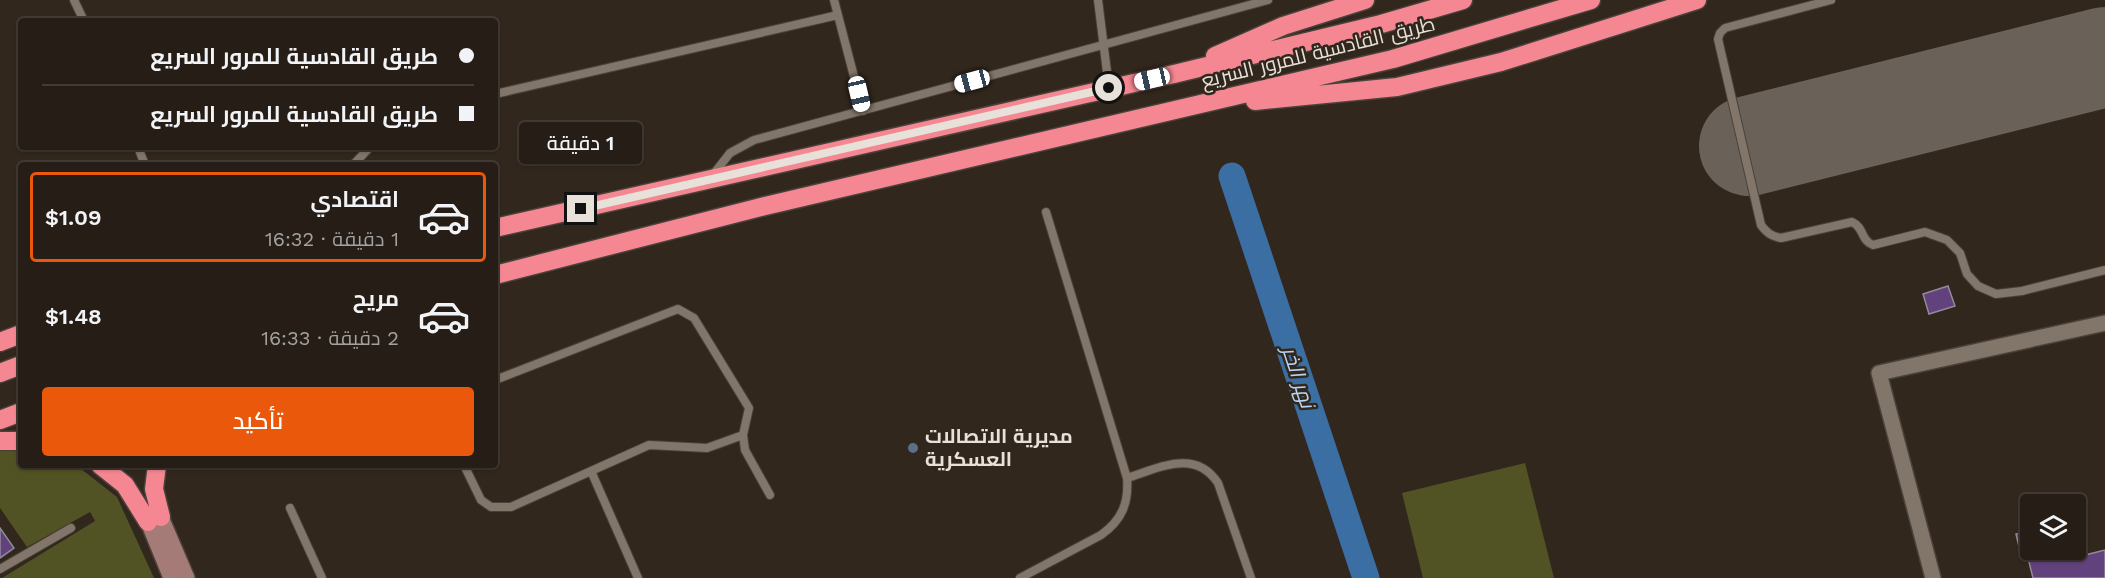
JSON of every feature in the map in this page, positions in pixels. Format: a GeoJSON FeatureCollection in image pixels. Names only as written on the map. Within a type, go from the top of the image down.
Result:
{"type":"FeatureCollection","features":[{"type":"Feature","properties":{"kind":"highway"},"geometry":{"type":"LineString","coordinates":[[1174,74],[1283,26],[1365,0]]}},
{"type":"Feature","properties":{"kind":"highway","name":"طريق القادسية للمرور السريع"},"geometry":{"type":"LineString","coordinates":[[498,227],[1174,74],[1381,24],[1463,0]]}},
{"type":"Feature","properties":{"kind":"highway","name":"طريق القادسية للمرور السريع"},"geometry":{"type":"LineString","coordinates":[[498,274],[765,206],[1393,59],[1591,0]]}},
{"type":"Feature","properties":{"kind":"highway"},"geometry":{"type":"LineString","coordinates":[[1185,108],[1397,87],[1501,62],[1697,0]]}},
{"type":"Feature","properties":{"kind":"highway"},"geometry":{"type":"LineString","coordinates":[[0,342],[18,335]]}},
{"type":"Feature","properties":{"kind":"highway"},"geometry":{"type":"LineString","coordinates":[[0,373],[18,366]]}},
{"type":"Feature","properties":{"kind":"highway"},"geometry":{"type":"LineString","coordinates":[[0,420],[18,413]]}},
{"type":"Feature","properties":{"kind":"highway"},"geometry":{"type":"LineString","coordinates":[[0,441],[18,441]]}},
{"type":"Feature","properties":{"kind":"highway"},"geometry":{"type":"LineString","coordinates":[[103,468],[125,485],[154,519]]}},
{"type":"Feature","properties":{"kind":"highway"},"geometry":{"type":"LineString","coordinates":[[154,519],[157,468]]}},
{"type":"Feature","properties":{"kind":"main road"},"geometry":{"type":"LineString","coordinates":[[154,519],[171,578]]}},
{"type":"Feature","properties":{"kind":"main road"},"geometry":{"type":"LineString","coordinates":[[154,519],[188,578]]}},
{"type":"Feature","properties":{"kind":"street"},"geometry":{"type":"LineString","coordinates":[[1933,578],[1879,373],[2105,323]]}},
{"type":"Feature","properties":{"kind":"lane"},"geometry":{"type":"LineString","coordinates":[[74,0],[83,18]]}},
{"type":"Feature","properties":{"kind":"lane"},"geometry":{"type":"LineString","coordinates":[[834,0],[863,111]]}},
{"type":"Feature","properties":{"kind":"lane"},"geometry":{"type":"LineString","coordinates":[[1098,0],[1109,88]]}},
{"type":"Feature","properties":{"kind":"lane"},"geometry":{"type":"LineString","coordinates":[[710,179],[722,161],[746,143],[1268,0]]}},
{"type":"Feature","properties":{"kind":"lane"},"geometry":{"type":"LineString","coordinates":[[1831,0],[1725,28],[1718,39],[1761,225],[1766,232],[1773,237],[1781,238],[1852,222],[1860,227],[1865,240],[1874,245],[1925,232],[1947,240],[1960,253],[1967,274],[1978,286],[1996,294],[2022,291],[2105,270]]}},
{"type":"Feature","properties":{"kind":"lane"},"geometry":{"type":"LineString","coordinates":[[498,93],[838,15]]}},
{"type":"Feature","properties":{"kind":"lane"},"geometry":{"type":"LineString","coordinates":[[356,162],[367,150]]}},
{"type":"Feature","properties":{"kind":"lane"},"geometry":{"type":"LineString","coordinates":[[1020,578],[1112,527],[1126,505],[1128,491],[1127,478],[1047,212]]}},
{"type":"Feature","properties":{"kind":"lane"},"geometry":{"type":"LineString","coordinates":[[498,379],[678,309],[694,318],[749,408],[743,435],[745,450],[770,495]]}},
{"type":"Feature","properties":{"kind":"lane"},"geometry":{"type":"LineString","coordinates":[[465,468],[481,500],[491,507],[511,507],[649,445],[707,448],[743,435]]}},
{"type":"Feature","properties":{"kind":"lane"},"geometry":{"type":"LineString","coordinates":[[1127,478],[1178,463],[1193,464],[1207,471],[1218,483],[1251,578]]}},
{"type":"Feature","properties":{"kind":"lane"},"geometry":{"type":"LineString","coordinates":[[591,471],[638,578]]}},
{"type":"Feature","properties":{"kind":"lane"},"geometry":{"type":"LineString","coordinates":[[290,508],[322,578]]}},
{"type":"Feature","properties":{"kind":"lane"},"geometry":{"type":"LineString","coordinates":[[0,569],[71,528]]}},
{"type":"Feature","properties":{"kind":"green space"},"geometry":{"type":"Polygon","coordinates":[[[18,448],[18,468],[80,468],[117,497],[154,578],[2,578],[95,521],[90,512],[27,547],[0,508],[0,451],[18,448]]]}},
{"type":"Feature","properties":{"kind":"green space"},"geometry":{"type":"Polygon","coordinates":[[[1525,463],[1554,578],[1423,578],[1402,493],[1525,463]]]}},
{"type":"Feature","properties":{"kind":"building"},"geometry":{"type":"Polygon","coordinates":[[[1948,286],[1955,306],[1929,314],[1923,294],[1948,286]]]}},
{"type":"Feature","properties":{"kind":"building"},"geometry":{"type":"Polygon","coordinates":[[[0,528],[14,548],[0,558],[0,528]]]}},
{"type":"Feature","properties":{"kind":"building"},"geometry":{"type":"Polygon","coordinates":[[[2020,533],[2020,551],[2016,534],[2020,533]]]}},
{"type":"Feature","properties":{"kind":"building"},"geometry":{"type":"Polygon","coordinates":[[[2105,550],[2105,578],[2033,578],[2028,560],[2086,560],[2086,555],[2105,550]]]}},
{"type":"Feature","properties":{"kind":"waterway","name":"نهر الخر"},"geometry":{"type":"LineString","coordinates":[[1232,176],[1366,578]]}},
{"type":"Feature","properties":{"kind":"runway"},"geometry":{"type":"LineString","coordinates":[[1749,146],[2105,57]]}},
{"type":"Feature","properties":{"kind":"place","name":"مديرية الاتصالات العسكرية"},"geometry":{"type":"Point","coordinates":[913,448]}},
{"type":"Feature","properties":{"kind":"route"},"geometry":{"type":"LineString","coordinates":[[581,209],[1109,88]]}}]}
